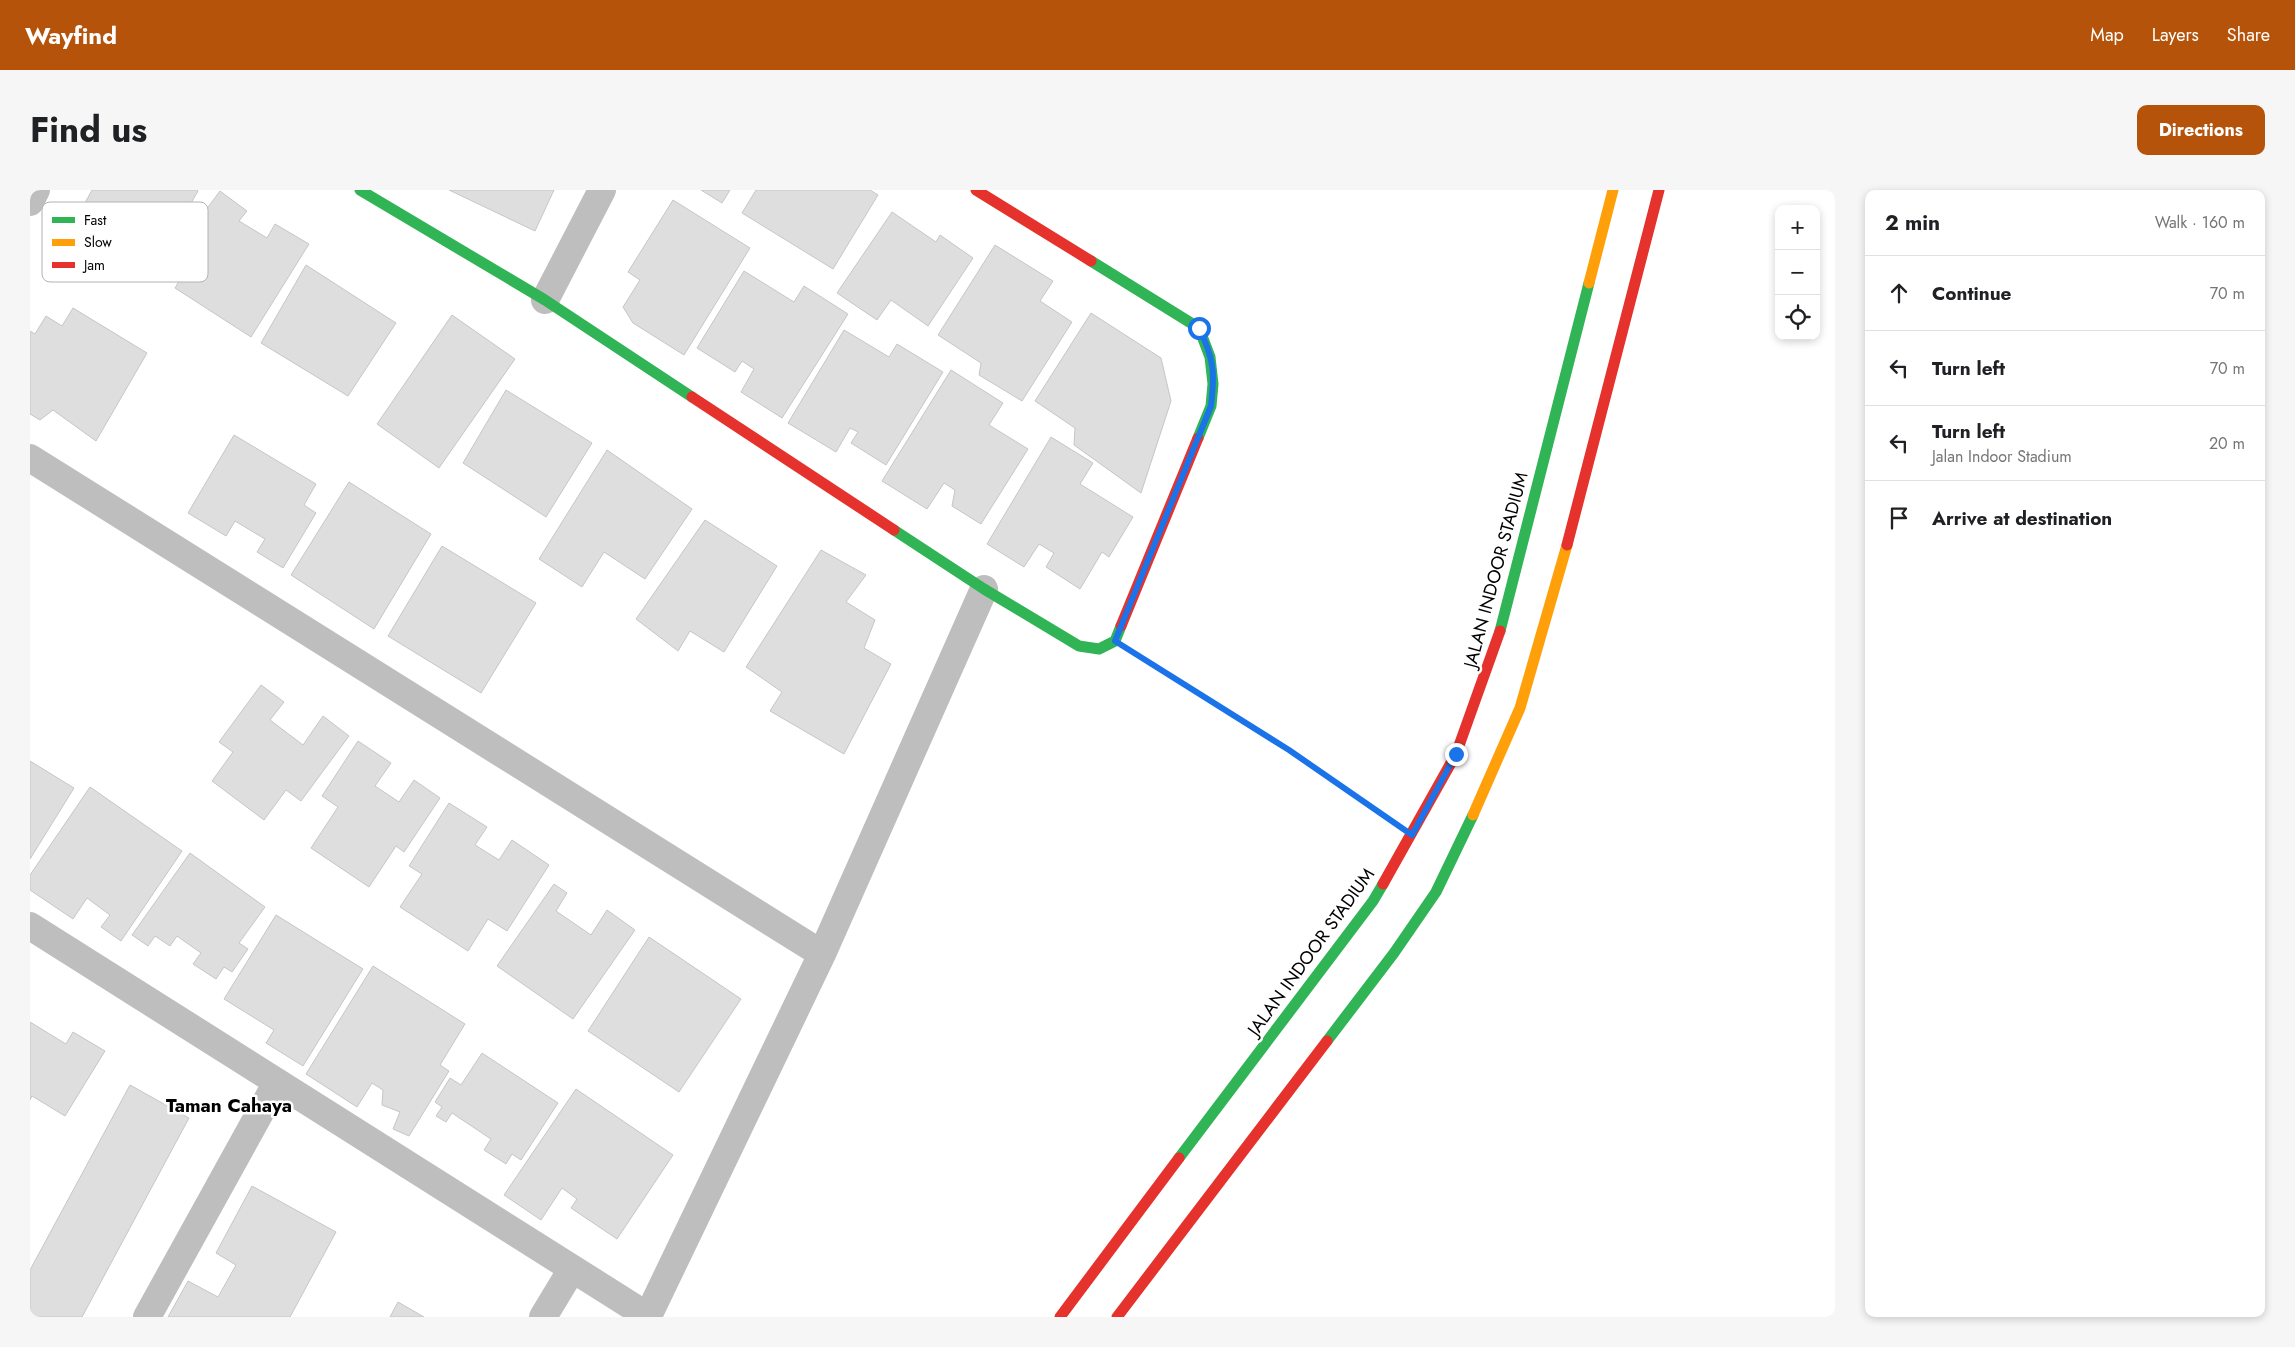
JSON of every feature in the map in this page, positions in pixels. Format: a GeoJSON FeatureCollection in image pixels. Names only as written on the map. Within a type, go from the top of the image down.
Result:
{"type":"FeatureCollection","features":[{"type":"Feature","properties":{"kind":"street"},"geometry":{"type":"LineString","coordinates":[[30,202],[36,190]]}},
{"type":"Feature","properties":{"kind":"street"},"geometry":{"type":"LineString","coordinates":[[360,190],[545,300],[984,589],[1079,646],[1099,649],[1115,641],[1211,406],[1214,377],[1210,350],[1199,328],[976,190]]}},
{"type":"Feature","properties":{"kind":"street"},"geometry":{"type":"LineString","coordinates":[[545,300],[602,190]]}},
{"type":"Feature","properties":{"kind":"street","name":"JALAN INDOOR STADIUM"},"geometry":{"type":"LineString","coordinates":[[1060,1317],[1373,901],[1412,835],[1456,754],[1498,640],[1613,190]]}},
{"type":"Feature","properties":{"kind":"street"},"geometry":{"type":"LineString","coordinates":[[1118,1317],[1394,953],[1436,892],[1468,826],[1520,708],[1552,602],[1659,190]]}},
{"type":"Feature","properties":{"kind":"street"},"geometry":{"type":"LineString","coordinates":[[30,458],[822,954]]}},
{"type":"Feature","properties":{"kind":"street"},"geometry":{"type":"LineString","coordinates":[[30,926],[648,1316],[822,954],[984,589]]}},
{"type":"Feature","properties":{"kind":"street"},"geometry":{"type":"LineString","coordinates":[[147,1317],[276,1082]]}},
{"type":"Feature","properties":{"kind":"street"},"geometry":{"type":"LineString","coordinates":[[543,1317],[572,1269]]}},
{"type":"Feature","properties":{"kind":"path"},"geometry":{"type":"LineString","coordinates":[[1115,641],[1289,750],[1412,835]]}},
{"type":"Feature","properties":{"kind":"building"},"geometry":{"type":"Polygon","coordinates":[[[92,190],[198,191],[192,202],[85,202],[92,190]]]}},
{"type":"Feature","properties":{"kind":"building"},"geometry":{"type":"Polygon","coordinates":[[[449,190],[554,190],[535,231],[449,190]]]}},
{"type":"Feature","properties":{"kind":"building"},"geometry":{"type":"Polygon","coordinates":[[[701,190],[730,190],[722,203],[701,190]]]}},
{"type":"Feature","properties":{"kind":"building"},"geometry":{"type":"Polygon","coordinates":[[[756,190],[870,190],[878,195],[833,269],[742,213],[756,190]]]}},
{"type":"Feature","properties":{"kind":"building"},"geometry":{"type":"Polygon","coordinates":[[[220,191],[247,211],[239,221],[267,238],[275,224],[309,244],[251,337],[175,288],[179,282],[208,282],[208,207],[220,191]]]}},
{"type":"Feature","properties":{"kind":"building"},"geometry":{"type":"Polygon","coordinates":[[[673,200],[750,248],[684,355],[633,323],[623,307],[640,280],[628,272],[673,200]]]}},
{"type":"Feature","properties":{"kind":"building"},"geometry":{"type":"Polygon","coordinates":[[[892,212],[936,242],[940,235],[973,258],[928,326],[891,300],[877,320],[837,293],[892,212]]]}},
{"type":"Feature","properties":{"kind":"building"},"geometry":{"type":"Polygon","coordinates":[[[995,245],[1053,281],[1040,301],[1072,322],[1022,401],[979,375],[981,363],[938,335],[995,245]]]}},
{"type":"Feature","properties":{"kind":"building"},"geometry":{"type":"Polygon","coordinates":[[[306,265],[396,323],[348,396],[261,343],[306,265]]]}},
{"type":"Feature","properties":{"kind":"building"},"geometry":{"type":"Polygon","coordinates":[[[744,271],[794,302],[804,286],[848,314],[782,418],[741,392],[754,369],[742,361],[735,372],[697,348],[744,271]]]}},
{"type":"Feature","properties":{"kind":"building"},"geometry":{"type":"Polygon","coordinates":[[[73,308],[147,353],[96,441],[53,410],[40,420],[30,414],[30,331],[35,334],[46,316],[62,326],[73,308]]]}},
{"type":"Feature","properties":{"kind":"building"},"geometry":{"type":"Polygon","coordinates":[[[1091,313],[1161,358],[1171,401],[1141,493],[1074,445],[1075,428],[1035,401],[1091,313]]]}},
{"type":"Feature","properties":{"kind":"building"},"geometry":{"type":"Polygon","coordinates":[[[452,315],[515,359],[439,468],[377,424],[452,315]]]}},
{"type":"Feature","properties":{"kind":"building"},"geometry":{"type":"Polygon","coordinates":[[[844,330],[889,357],[897,344],[943,372],[886,465],[851,443],[858,432],[850,428],[836,452],[788,423],[844,330]]]}},
{"type":"Feature","properties":{"kind":"building"},"geometry":{"type":"Polygon","coordinates":[[[951,370],[1003,403],[989,425],[1028,449],[981,524],[952,506],[955,490],[944,483],[927,509],[882,481],[951,370]]]}},
{"type":"Feature","properties":{"kind":"building"},"geometry":{"type":"Polygon","coordinates":[[[506,390],[592,443],[546,517],[463,463],[506,390]]]}},
{"type":"Feature","properties":{"kind":"building"},"geometry":{"type":"Polygon","coordinates":[[[234,435],[316,484],[304,505],[316,513],[283,568],[257,552],[265,539],[235,521],[226,536],[188,513],[234,435]]]}},
{"type":"Feature","properties":{"kind":"building"},"geometry":{"type":"Polygon","coordinates":[[[1051,437],[1093,463],[1080,484],[1133,517],[1109,557],[1102,552],[1080,589],[1046,567],[1054,553],[1039,544],[1024,567],[987,544],[1051,437]]]}},
{"type":"Feature","properties":{"kind":"building"},"geometry":{"type":"Polygon","coordinates":[[[607,450],[692,509],[645,579],[604,552],[582,587],[539,559],[607,450]]]}},
{"type":"Feature","properties":{"kind":"building"},"geometry":{"type":"Polygon","coordinates":[[[349,482],[431,534],[374,629],[291,575],[349,482]]]}},
{"type":"Feature","properties":{"kind":"building"},"geometry":{"type":"Polygon","coordinates":[[[705,520],[777,566],[724,652],[690,631],[678,651],[636,619],[705,520]]]}},
{"type":"Feature","properties":{"kind":"building"},"geometry":{"type":"Polygon","coordinates":[[[442,546],[536,603],[481,693],[388,636],[442,546]]]}},
{"type":"Feature","properties":{"kind":"building"},"geometry":{"type":"Polygon","coordinates":[[[821,550],[866,575],[846,602],[875,620],[864,648],[891,664],[844,754],[770,711],[782,692],[746,667],[821,550]]]}},
{"type":"Feature","properties":{"kind":"building"},"geometry":{"type":"Polygon","coordinates":[[[261,685],[284,702],[270,720],[303,745],[323,716],[349,736],[301,801],[286,790],[264,820],[212,781],[233,752],[219,742],[261,685]]]}},
{"type":"Feature","properties":{"kind":"building"},"geometry":{"type":"Polygon","coordinates":[[[358,741],[391,763],[375,786],[399,802],[414,780],[440,798],[404,852],[396,846],[369,887],[311,848],[338,807],[322,796],[358,741]]]}},
{"type":"Feature","properties":{"kind":"building"},"geometry":{"type":"Polygon","coordinates":[[[30,761],[74,788],[30,859],[30,761]]]}},
{"type":"Feature","properties":{"kind":"building"},"geometry":{"type":"Polygon","coordinates":[[[90,787],[182,851],[121,941],[101,927],[110,915],[87,898],[73,919],[30,890],[30,875],[90,787]]]}},
{"type":"Feature","properties":{"kind":"building"},"geometry":{"type":"Polygon","coordinates":[[[449,803],[487,827],[475,845],[499,860],[512,840],[549,865],[507,931],[488,919],[468,951],[400,907],[422,874],[409,866],[449,803]]]}},
{"type":"Feature","properties":{"kind":"building"},"geometry":{"type":"Polygon","coordinates":[[[190,853],[265,907],[239,943],[248,949],[232,972],[224,967],[216,979],[193,964],[201,953],[177,936],[170,946],[155,936],[148,946],[132,935],[190,853]]]}},
{"type":"Feature","properties":{"kind":"building"},"geometry":{"type":"Polygon","coordinates":[[[554,884],[567,893],[556,911],[591,935],[607,910],[635,930],[573,1019],[497,966],[554,884]]]}},
{"type":"Feature","properties":{"kind":"building"},"geometry":{"type":"Polygon","coordinates":[[[276,915],[363,969],[303,1066],[266,1043],[274,1030],[224,999],[276,915]]]}},
{"type":"Feature","properties":{"kind":"building"},"geometry":{"type":"Polygon","coordinates":[[[649,937],[741,999],[679,1092],[588,1031],[649,937]]]}},
{"type":"Feature","properties":{"kind":"building"},"geometry":{"type":"Polygon","coordinates":[[[373,966],[465,1024],[440,1065],[449,1071],[409,1136],[393,1129],[400,1112],[382,1105],[383,1090],[372,1083],[357,1107],[306,1074],[373,966]]]}},
{"type":"Feature","properties":{"kind":"building"},"geometry":{"type":"Polygon","coordinates":[[[30,1022],[66,1044],[73,1032],[105,1051],[65,1116],[32,1096],[30,1100],[30,1022]]]}},
{"type":"Feature","properties":{"kind":"building"},"geometry":{"type":"Polygon","coordinates":[[[482,1053],[558,1103],[521,1160],[512,1154],[506,1164],[484,1150],[491,1139],[452,1113],[446,1122],[436,1116],[442,1107],[435,1102],[450,1078],[461,1085],[482,1053]]]}},
{"type":"Feature","properties":{"kind":"building"},"geometry":{"type":"Polygon","coordinates":[[[130,1085],[189,1118],[82,1317],[30,1317],[30,1270],[130,1085]]]}},
{"type":"Feature","properties":{"kind":"building"},"geometry":{"type":"Polygon","coordinates":[[[576,1089],[673,1155],[617,1239],[571,1208],[577,1199],[562,1188],[541,1220],[504,1195],[576,1089]]]}},
{"type":"Feature","properties":{"kind":"building"},"geometry":{"type":"Polygon","coordinates":[[[252,1186],[336,1232],[290,1317],[168,1317],[188,1281],[218,1297],[236,1265],[216,1253],[252,1186]]]}},
{"type":"Feature","properties":{"kind":"building"},"geometry":{"type":"Polygon","coordinates":[[[398,1302],[424,1317],[390,1317],[398,1302]]]}},
{"type":"Feature","properties":{"kind":"traffic: fast"},"geometry":{"type":"LineString","coordinates":[[360,190],[545,300],[692,397]]}},
{"type":"Feature","properties":{"kind":"traffic: fast"},"geometry":{"type":"LineString","coordinates":[[1091,261],[1199,328],[1210,357],[1213,384],[1211,406],[1198,438]]}},
{"type":"Feature","properties":{"kind":"traffic: fast"},"geometry":{"type":"LineString","coordinates":[[1500,631],[1589,283]]}},
{"type":"Feature","properties":{"kind":"traffic: fast"},"geometry":{"type":"LineString","coordinates":[[894,530],[984,589],[1079,646],[1099,649],[1115,641],[1121,626]]}},
{"type":"Feature","properties":{"kind":"traffic: fast"},"geometry":{"type":"LineString","coordinates":[[1327,1041],[1394,953],[1436,892],[1473,815]]}},
{"type":"Feature","properties":{"kind":"traffic: fast"},"geometry":{"type":"LineString","coordinates":[[1179,1158],[1373,901],[1383,884]]}},
{"type":"Feature","properties":{"kind":"traffic: slow"},"geometry":{"type":"LineString","coordinates":[[1589,283],[1613,190]]}},
{"type":"Feature","properties":{"kind":"traffic: slow"},"geometry":{"type":"LineString","coordinates":[[1473,815],[1520,708],[1567,545]]}},
{"type":"Feature","properties":{"kind":"traffic: jam"},"geometry":{"type":"LineString","coordinates":[[976,190],[1091,261]]}},
{"type":"Feature","properties":{"kind":"traffic: jam"},"geometry":{"type":"LineString","coordinates":[[1567,545],[1659,190]]}},
{"type":"Feature","properties":{"kind":"traffic: jam"},"geometry":{"type":"LineString","coordinates":[[692,397],[894,530]]}},
{"type":"Feature","properties":{"kind":"traffic: jam"},"geometry":{"type":"LineString","coordinates":[[1121,626],[1198,438]]}},
{"type":"Feature","properties":{"kind":"traffic: jam"},"geometry":{"type":"LineString","coordinates":[[1383,884],[1456,754],[1500,631]]}},
{"type":"Feature","properties":{"kind":"traffic: jam"},"geometry":{"type":"LineString","coordinates":[[1117,1317],[1327,1041]]}},
{"type":"Feature","properties":{"kind":"traffic: jam"},"geometry":{"type":"LineString","coordinates":[[1060,1317],[1179,1158]]}},
{"type":"Feature","properties":{"kind":"district","name":"Taman Cahaya"},"geometry":{"type":"Point","coordinates":[229,1105]}},
{"type":"Feature","properties":{"kind":"route"},"geometry":{"type":"LineString","coordinates":[[1199,328],[1210,350],[1214,377],[1211,406],[1115,641],[1289,750],[1412,835],[1456,754]]}}]}
